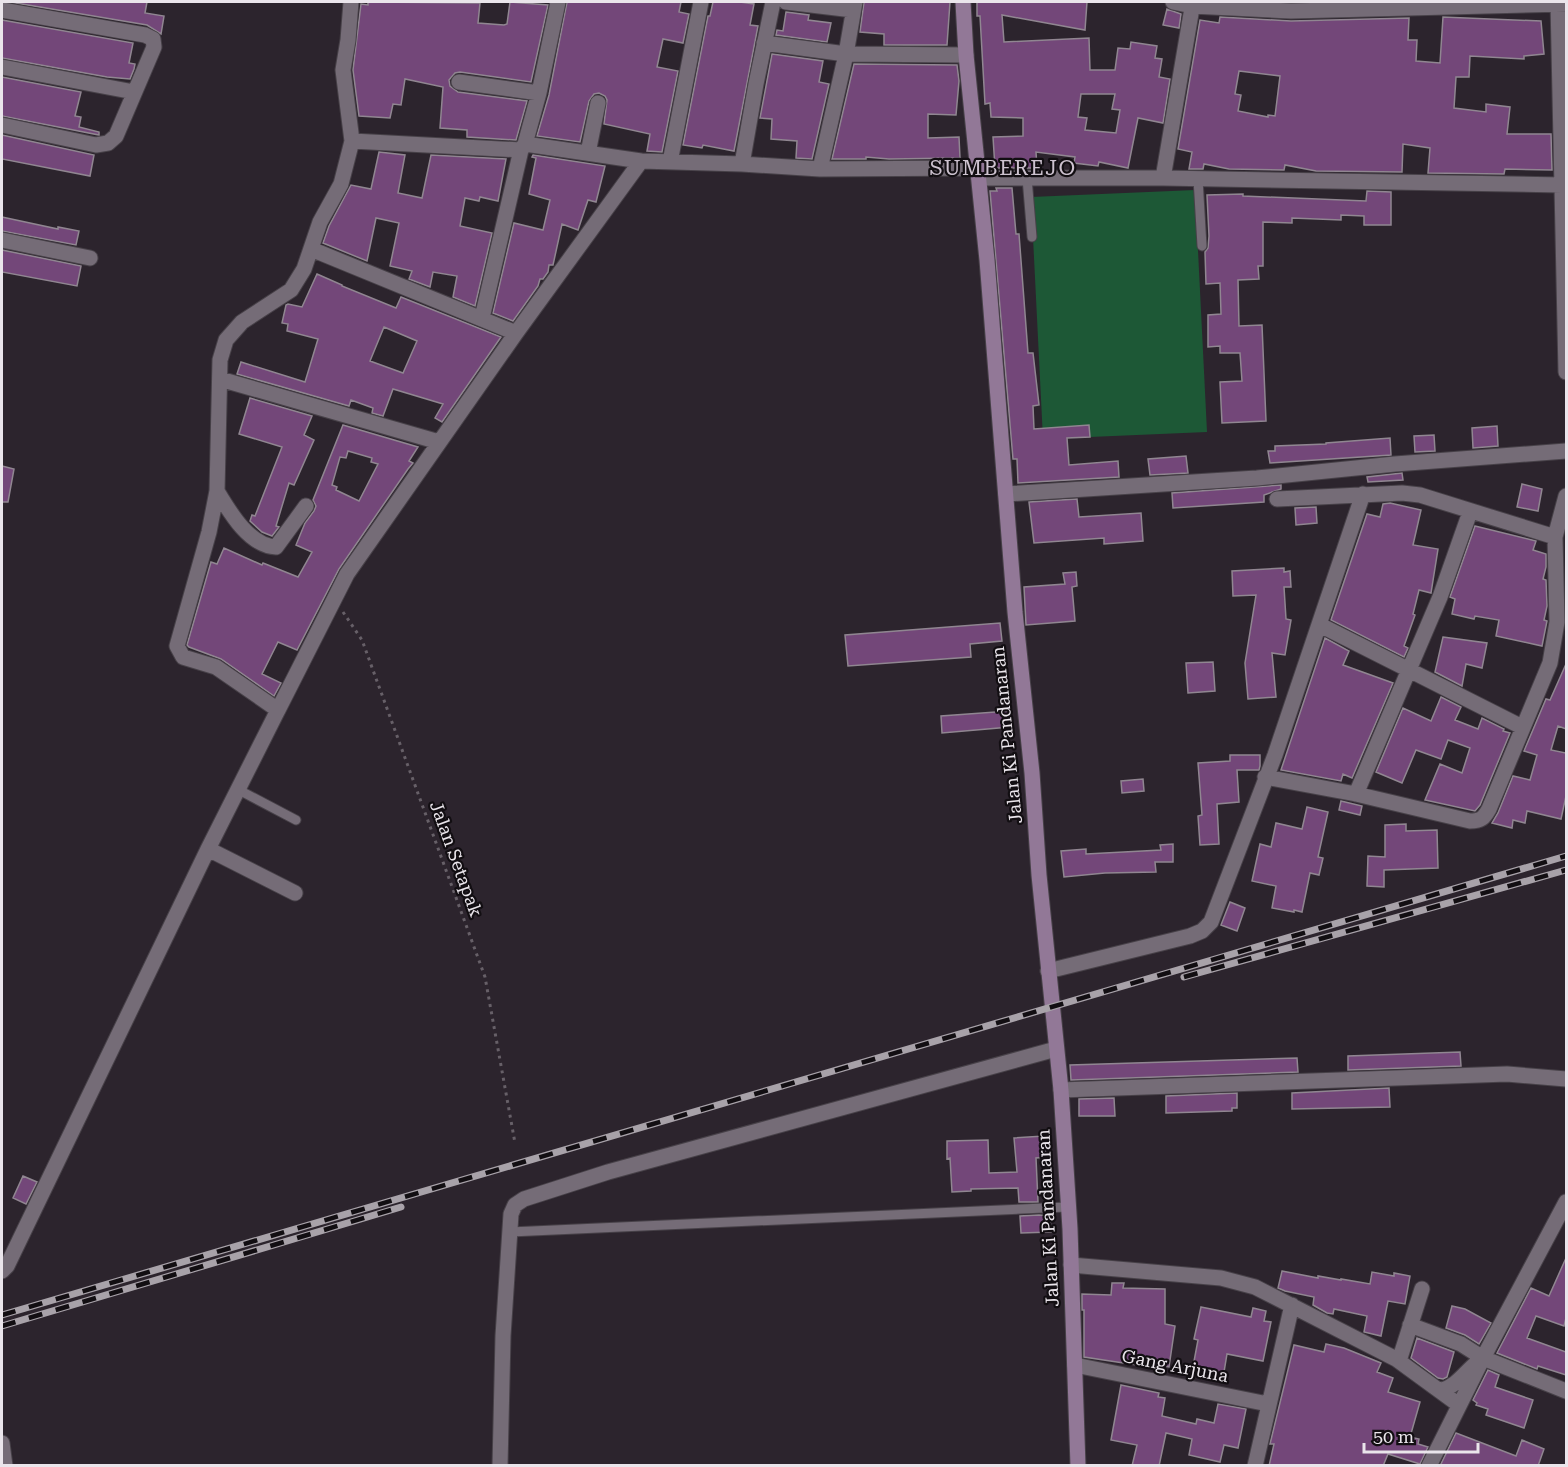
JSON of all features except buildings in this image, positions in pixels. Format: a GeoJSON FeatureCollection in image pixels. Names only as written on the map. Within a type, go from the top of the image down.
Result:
{"type":"FeatureCollection","features":[{"type":"Feature","properties":{"kind":"main road","name":"Jalan Ki Pandanaran"},"geometry":{"type":"LineString","coordinates":[[963,2],[1015,612],[1061,1090],[1071,1264],[1078,1466]]}},
{"type":"Feature","properties":{"kind":"street"},"geometry":{"type":"LineString","coordinates":[[278,710],[216,667],[183,657],[177,646],[209,532],[217,491],[220,360],[226,340],[242,322],[291,290],[304,269],[320,222],[341,184],[352,141],[343,70],[351,2]]}},
{"type":"Feature","properties":{"kind":"street"},"geometry":{"type":"LineString","coordinates":[[482,318],[523,147],[539,93],[558,2]]}},
{"type":"Feature","properties":{"kind":"street"},"geometry":{"type":"LineString","coordinates":[[670,162],[701,2]]}},
{"type":"Feature","properties":{"kind":"street"},"geometry":{"type":"LineString","coordinates":[[742,164],[773,2]]}},
{"type":"Feature","properties":{"kind":"street"},"geometry":{"type":"LineString","coordinates":[[786,2],[854,6],[846,54],[820,170]]}},
{"type":"Feature","properties":{"kind":"street"},"geometry":{"type":"LineString","coordinates":[[1173,2],[1291,11],[1561,4],[1566,372]]}},
{"type":"Feature","properties":{"kind":"street"},"geometry":{"type":"LineString","coordinates":[[1163,178],[1192,4]]}},
{"type":"Feature","properties":{"kind":"street"},"geometry":{"type":"LineString","coordinates":[[2,10],[145,35],[153,39],[154,47],[116,136],[108,143],[96,145],[2,125]]}},
{"type":"Feature","properties":{"kind":"street"},"geometry":{"type":"LineString","coordinates":[[764,43],[846,54],[966,55]]}},
{"type":"Feature","properties":{"kind":"street"},"geometry":{"type":"LineString","coordinates":[[2,67],[134,92]]}},
{"type":"Feature","properties":{"kind":"street"},"geometry":{"type":"LineString","coordinates":[[459,82],[539,93]]}},
{"type":"Feature","properties":{"kind":"street"},"geometry":{"type":"LineString","coordinates":[[588,153],[598,103]]}},
{"type":"Feature","properties":{"kind":"street"},"geometry":{"type":"LineString","coordinates":[[352,141],[523,147],[640,161],[742,164],[820,170],[978,173],[1027,178],[1562,185]]}},
{"type":"Feature","properties":{"kind":"street"},"geometry":{"type":"LineString","coordinates":[[2,1271],[18,1244],[237,789],[347,573],[640,161]]}},
{"type":"Feature","properties":{"kind":"street"},"geometry":{"type":"LineString","coordinates":[[2,240],[90,258]]}},
{"type":"Feature","properties":{"kind":"street"},"geometry":{"type":"LineString","coordinates":[[311,249],[516,333]]}},
{"type":"Feature","properties":{"kind":"street"},"geometry":{"type":"LineString","coordinates":[[220,379],[439,442]]}},
{"type":"Feature","properties":{"kind":"street"},"geometry":{"type":"LineString","coordinates":[[1006,494],[1257,478],[1395,464],[1566,451]]}},
{"type":"Feature","properties":{"kind":"street"},"geometry":{"type":"LineString","coordinates":[[217,491],[236,522],[268,547],[276,548],[306,506]]}},
{"type":"Feature","properties":{"kind":"street"},"geometry":{"type":"LineString","coordinates":[[1048,971],[1190,936],[1203,931],[1211,922],[1275,755],[1363,494]]}},
{"type":"Feature","properties":{"kind":"street"},"geometry":{"type":"LineString","coordinates":[[1277,499],[1363,494],[1419,495],[1556,537]]}},
{"type":"Feature","properties":{"kind":"street"},"geometry":{"type":"LineString","coordinates":[[1265,777],[1356,794],[1470,821],[1481,820],[1489,809],[1550,663],[1557,622],[1556,537],[1566,496]]}},
{"type":"Feature","properties":{"kind":"street"},"geometry":{"type":"LineString","coordinates":[[1356,794],[1440,597],[1470,512]]}},
{"type":"Feature","properties":{"kind":"street"},"geometry":{"type":"LineString","coordinates":[[1320,625],[1522,727]]}},
{"type":"Feature","properties":{"kind":"street"},"geometry":{"type":"LineString","coordinates":[[208,849],[295,893]]}},
{"type":"Feature","properties":{"kind":"street"},"geometry":{"type":"LineString","coordinates":[[500,1466],[503,1336],[510,1232],[512,1211],[515,1205],[525,1199],[552,1190],[740,1135],[1056,1049]]}},
{"type":"Feature","properties":{"kind":"street"},"geometry":{"type":"LineString","coordinates":[[1061,1090],[1508,1074],[1566,1079]]}},
{"type":"Feature","properties":{"kind":"street"},"geometry":{"type":"LineString","coordinates":[[1429,1466],[1484,1358],[1563,1218],[1566,1202]]}},
{"type":"Feature","properties":{"kind":"street"},"geometry":{"type":"LineString","coordinates":[[1071,1264],[1221,1278],[1255,1287],[1399,1361],[1459,1405]]}},
{"type":"Feature","properties":{"kind":"street"},"geometry":{"type":"LineString","coordinates":[[1399,1361],[1422,1289]]}},
{"type":"Feature","properties":{"kind":"street"},"geometry":{"type":"LineString","coordinates":[[1255,1466],[1292,1305]]}},
{"type":"Feature","properties":{"kind":"street"},"geometry":{"type":"LineString","coordinates":[[1410,1325],[1461,1344],[1484,1358],[1566,1391]]}},
{"type":"Feature","properties":{"kind":"street"},"geometry":{"type":"LineString","coordinates":[[1440,1391],[1461,1379],[1475,1363],[1484,1358]]}},
{"type":"Feature","properties":{"kind":"street","name":"Gang Arjuna"},"geometry":{"type":"LineString","coordinates":[[1075,1365],[1268,1404]]}},
{"type":"Feature","properties":{"kind":"street"},"geometry":{"type":"LineString","coordinates":[[2,1443],[5,1466]]}},
{"type":"Feature","properties":{"kind":"lane"},"geometry":{"type":"LineString","coordinates":[[1027,178],[1032,237]]}},
{"type":"Feature","properties":{"kind":"lane"},"geometry":{"type":"LineString","coordinates":[[1198,179],[1202,246]]}},
{"type":"Feature","properties":{"kind":"lane"},"geometry":{"type":"LineString","coordinates":[[237,789],[296,820]]}},
{"type":"Feature","properties":{"kind":"lane"},"geometry":{"type":"LineString","coordinates":[[510,1232],[1067,1207]]}},
{"type":"Feature","properties":{"kind":"path","name":"Jalan Setapak"},"geometry":{"type":"LineString","coordinates":[[333,598],[362,640],[485,977],[515,1143]]}},
{"type":"Feature","properties":{"kind":"green space"},"geometry":{"type":"Polygon","coordinates":[[[1195,190],[1207,432],[1043,439],[1031,197],[1195,190]]]}},
{"type":"Feature","properties":{"kind":"railway"},"geometry":{"type":"LineString","coordinates":[[2,1315],[1566,856]]}},
{"type":"Feature","properties":{"kind":"railway"},"geometry":{"type":"LineString","coordinates":[[1184,977],[1566,870]]}},
{"type":"Feature","properties":{"kind":"railway"},"geometry":{"type":"LineString","coordinates":[[2,1326],[401,1207]]}},
{"type":"Feature","properties":{"kind":"district","name":"SUMBEREJO"},"geometry":{"type":"Point","coordinates":[1003,168]}}]}
